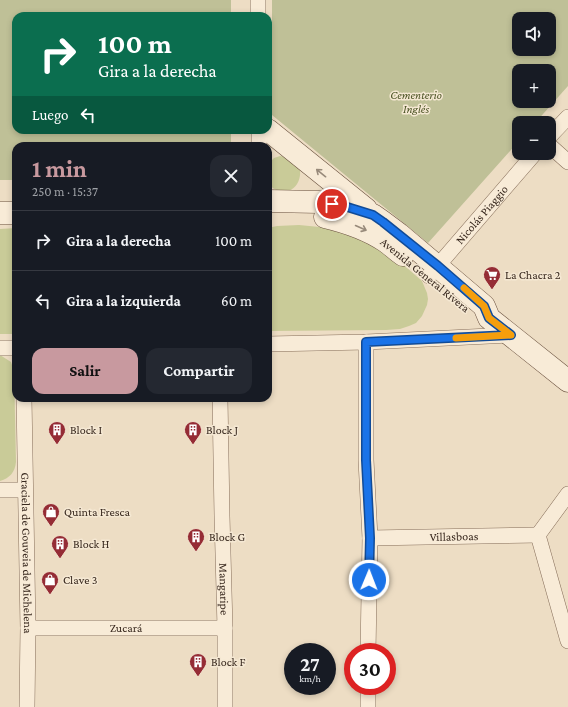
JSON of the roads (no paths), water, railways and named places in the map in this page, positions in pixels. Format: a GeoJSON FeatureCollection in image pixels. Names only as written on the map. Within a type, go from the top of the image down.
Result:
{"type":"FeatureCollection","features":[{"type":"Feature","properties":{"kind":"main road"},"geometry":{"type":"LineString","coordinates":[[272,133],[373,215]]}},
{"type":"Feature","properties":{"kind":"main road","name":"Avenida General Rivera"},"geometry":{"type":"LineString","coordinates":[[272,201],[319,202],[344,206],[373,215],[383,222],[433,271],[476,316],[489,318],[568,381]]}},
{"type":"Feature","properties":{"kind":"main road"},"geometry":{"type":"LineString","coordinates":[[0,213],[12,213]]}},
{"type":"Feature","properties":{"kind":"main road","name":"Avenida General Rivera"},"geometry":{"type":"LineString","coordinates":[[272,215],[318,215],[343,221],[364,229],[433,271]]}},
{"type":"Feature","properties":{"kind":"street"},"geometry":{"type":"LineString","coordinates":[[258,0],[258,12]]}},
{"type":"Feature","properties":{"kind":"street"},"geometry":{"type":"LineString","coordinates":[[556,130],[568,117]]}},
{"type":"Feature","properties":{"kind":"street"},"geometry":{"type":"LineString","coordinates":[[556,151],[568,162]]}},
{"type":"Feature","properties":{"kind":"street","name":"Nicolás Piaggio"},"geometry":{"type":"LineString","coordinates":[[433,271],[529,160]]}},
{"type":"Feature","properties":{"kind":"street"},"geometry":{"type":"LineString","coordinates":[[272,344],[366,342],[511,335]]}},
{"type":"Feature","properties":{"kind":"street"},"geometry":{"type":"LineString","coordinates":[[366,342],[366,460],[370,538],[368,643]]}},
{"type":"Feature","properties":{"kind":"street"},"geometry":{"type":"LineString","coordinates":[[0,348],[12,348]]}},
{"type":"Feature","properties":{"kind":"street","name":"Graciela de Gouveia de Michelena"},"geometry":{"type":"LineString","coordinates":[[24,402],[28,628],[27,707]]}},
{"type":"Feature","properties":{"kind":"street","name":"Mangaripe"},"geometry":{"type":"LineString","coordinates":[[220,402],[225,628],[225,707]]}},
{"type":"Feature","properties":{"kind":"street"},"geometry":{"type":"LineString","coordinates":[[0,490],[25,490]]}},
{"type":"Feature","properties":{"kind":"street"},"geometry":{"type":"LineString","coordinates":[[568,494],[538,535],[568,641]]}},
{"type":"Feature","properties":{"kind":"street","name":"Villasboas"},"geometry":{"type":"LineString","coordinates":[[370,538],[538,535]]}},
{"type":"Feature","properties":{"kind":"street","name":"Zucará"},"geometry":{"type":"LineString","coordinates":[[28,628],[225,628]]}},
{"type":"Feature","properties":{"kind":"street"},"geometry":{"type":"LineString","coordinates":[[368,695],[368,707]]}},
{"type":"Feature","properties":{"kind":"place","name":"La Chacra 2"},"geometry":{"type":"Point","coordinates":[492,290]}},
{"type":"Feature","properties":{"kind":"place","name":"Block I"},"geometry":{"type":"Point","coordinates":[57,445]}},
{"type":"Feature","properties":{"kind":"place","name":"Block J"},"geometry":{"type":"Point","coordinates":[193,445]}},
{"type":"Feature","properties":{"kind":"place","name":"Quinta Fresca"},"geometry":{"type":"Point","coordinates":[51,527]}},
{"type":"Feature","properties":{"kind":"place","name":"Block G"},"geometry":{"type":"Point","coordinates":[196,552]}},
{"type":"Feature","properties":{"kind":"place","name":"Block H"},"geometry":{"type":"Point","coordinates":[60,559]}},
{"type":"Feature","properties":{"kind":"place","name":"Clave 3"},"geometry":{"type":"Point","coordinates":[50,595]}},
{"type":"Feature","properties":{"kind":"place","name":"Block F"},"geometry":{"type":"Point","coordinates":[198,677]}},
{"type":"Feature","properties":{"kind":"park label","name":"Cementerio Inglés"},"geometry":{"type":"Point","coordinates":[416,102]}}]}
